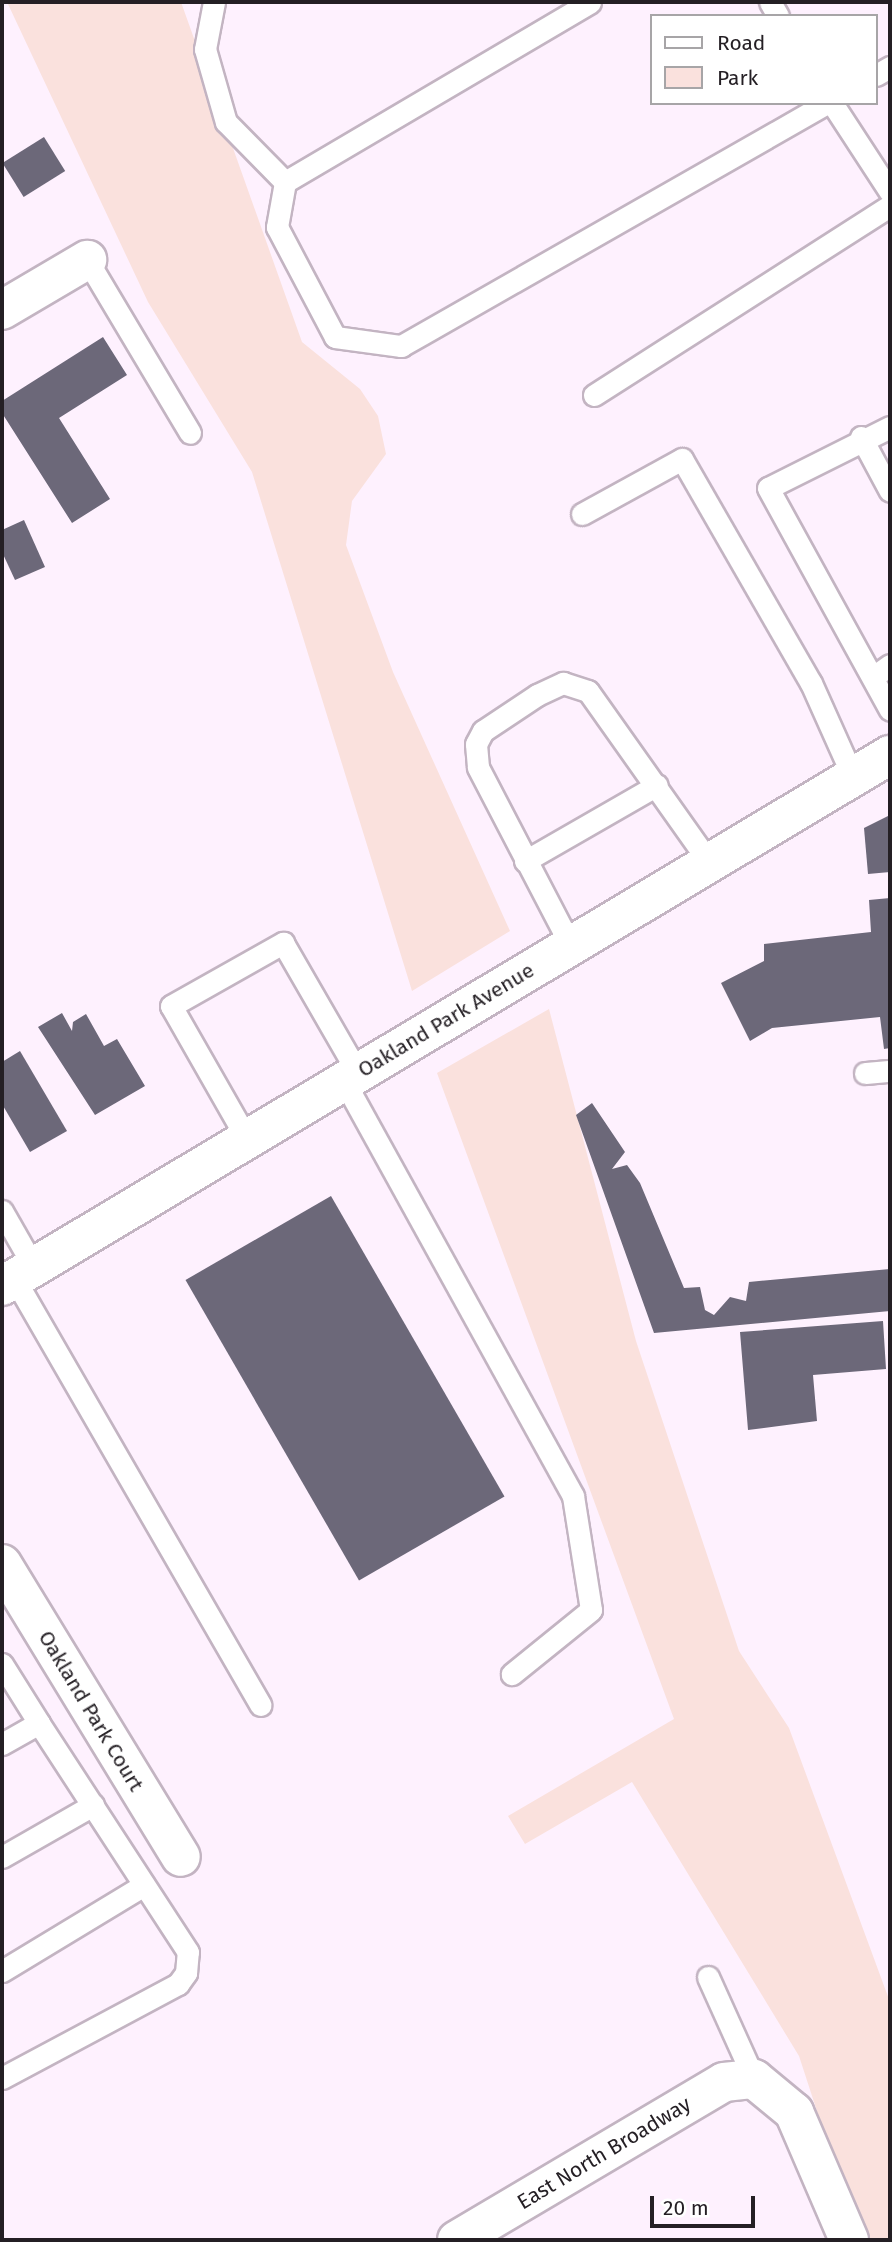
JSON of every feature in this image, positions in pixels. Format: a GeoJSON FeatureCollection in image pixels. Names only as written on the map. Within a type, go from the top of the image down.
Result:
{"type":"FeatureCollection","features":[{"type":"Feature","properties":{"kind":"main road"},"geometry":{"type":"LineString","coordinates":[[2,310],[87,260]]}},
{"type":"Feature","properties":{"kind":"main road","name":"Oakland Park Avenue"},"geometry":{"type":"LineString","coordinates":[[16,1277],[890,755]]}},
{"type":"Feature","properties":{"kind":"main road","name":"Oakland Park Court"},"geometry":{"type":"LineString","coordinates":[[2,1564],[181,1857]]}},
{"type":"Feature","properties":{"kind":"main road"},"geometry":{"type":"LineString","coordinates":[[754,2079],[794,2112],[849,2240]]}},
{"type":"Feature","properties":{"kind":"main road","name":"East North Broadway"},"geometry":{"type":"LineString","coordinates":[[457,2240],[724,2082],[754,2079]]}},
{"type":"Feature","properties":{"kind":"lane"},"geometry":{"type":"LineString","coordinates":[[214,2],[205,49],[226,122],[285,182]]}},
{"type":"Feature","properties":{"kind":"lane"},"geometry":{"type":"LineString","coordinates":[[590,2],[285,182],[276,227],[335,337],[401,346],[825,105]]}},
{"type":"Feature","properties":{"kind":"lane"},"geometry":{"type":"LineString","coordinates":[[830,105],[890,192]]}},
{"type":"Feature","properties":{"kind":"lane"},"geometry":{"type":"LineString","coordinates":[[594,395],[890,206]]}},
{"type":"Feature","properties":{"kind":"lane"},"geometry":{"type":"LineString","coordinates":[[87,260],[190,433]]}},
{"type":"Feature","properties":{"kind":"lane"},"geometry":{"type":"LineString","coordinates":[[890,427],[860,437],[768,488],[881,671],[890,710]]}},
{"type":"Feature","properties":{"kind":"lane"},"geometry":{"type":"LineString","coordinates":[[860,437],[890,491]]}},
{"type":"Feature","properties":{"kind":"lane"},"geometry":{"type":"LineString","coordinates":[[582,514],[682,459],[811,683],[853,777]]}},
{"type":"Feature","properties":{"kind":"lane"},"geometry":{"type":"LineString","coordinates":[[571,946],[485,789],[476,744],[483,731],[537,695],[563,683],[588,691],[710,863]]}},
{"type":"Feature","properties":{"kind":"lane"},"geometry":{"type":"LineString","coordinates":[[525,861],[657,785]]}},
{"type":"Feature","properties":{"kind":"lane"},"geometry":{"type":"LineString","coordinates":[[247,1139],[171,1006],[283,943],[573,1496],[591,1610],[512,1674]]}},
{"type":"Feature","properties":{"kind":"lane"},"geometry":{"type":"LineString","coordinates":[[865,1073],[890,1071]]}},
{"type":"Feature","properties":{"kind":"lane"},"geometry":{"type":"LineString","coordinates":[[2,1211],[16,1277],[261,1705]]}},
{"type":"Feature","properties":{"kind":"lane"},"geometry":{"type":"LineString","coordinates":[[2,1664],[188,1952],[178,1984],[2,2078]]}},
{"type":"Feature","properties":{"kind":"lane"},"geometry":{"type":"LineString","coordinates":[[2,1745],[39,1723]]}},
{"type":"Feature","properties":{"kind":"lane"},"geometry":{"type":"LineString","coordinates":[[2,1857],[93,1805]]}},
{"type":"Feature","properties":{"kind":"lane"},"geometry":{"type":"LineString","coordinates":[[2,1971],[144,1885]]}},
{"type":"Feature","properties":{"kind":"lane"},"geometry":{"type":"LineString","coordinates":[[708,1977],[754,2079]]}},
{"type":"Feature","properties":{"kind":"green space"},"geometry":{"type":"Polygon","coordinates":[[[7,2],[181,2],[302,342],[360,389],[378,416],[386,454],[352,501],[346,545],[393,672],[510,931],[412,991],[252,472],[148,302],[7,2]]]}},
{"type":"Feature","properties":{"kind":"green space"},"geometry":{"type":"Polygon","coordinates":[[[549,1009],[636,1341],[739,1651],[789,1728],[890,2002],[890,2240],[859,2240],[799,2056],[632,1782],[525,1844],[508,1816],[674,1719],[437,1073],[549,1009]]]}},
{"type":"Feature","properties":{"kind":"building"},"geometry":{"type":"Polygon","coordinates":[[[44,137],[65,171],[24,197],[2,163],[44,137]]]}},
{"type":"Feature","properties":{"kind":"building"},"geometry":{"type":"Polygon","coordinates":[[[103,337],[127,375],[59,418],[110,499],[72,523],[2,413],[2,401],[103,337]]]}},
{"type":"Feature","properties":{"kind":"building"},"geometry":{"type":"Polygon","coordinates":[[[24,520],[45,567],[15,580],[2,552],[2,530],[24,520]]]}},
{"type":"Feature","properties":{"kind":"building"},"geometry":{"type":"Polygon","coordinates":[[[890,815],[890,872],[868,874],[864,828],[890,815]]]}},
{"type":"Feature","properties":{"kind":"building"},"geometry":{"type":"Polygon","coordinates":[[[890,898],[890,1048],[884,1049],[880,1017],[772,1028],[750,1041],[721,983],[764,961],[764,944],[871,932],[869,900],[890,898]]]}},
{"type":"Feature","properties":{"kind":"building"},"geometry":{"type":"Polygon","coordinates":[[[62,1013],[72,1031],[73,1022],[86,1014],[104,1046],[117,1039],[145,1086],[95,1115],[38,1027],[62,1013]]]}},
{"type":"Feature","properties":{"kind":"building"},"geometry":{"type":"Polygon","coordinates":[[[20,1051],[67,1131],[30,1152],[2,1104],[2,1062],[20,1051]]]}},
{"type":"Feature","properties":{"kind":"building"},"geometry":{"type":"Polygon","coordinates":[[[592,1103],[625,1152],[612,1169],[627,1165],[640,1183],[684,1288],[700,1287],[705,1310],[714,1315],[730,1297],[746,1301],[749,1282],[890,1269],[890,1311],[654,1333],[576,1115],[592,1103]]]}},
{"type":"Feature","properties":{"kind":"building"},"geometry":{"type":"Polygon","coordinates":[[[331,1196],[504,1497],[359,1581],[186,1280],[331,1196]]]}},
{"type":"Feature","properties":{"kind":"building"},"geometry":{"type":"Polygon","coordinates":[[[883,1321],[886,1369],[813,1375],[817,1421],[748,1430],[740,1332],[883,1321]]]}}]}
